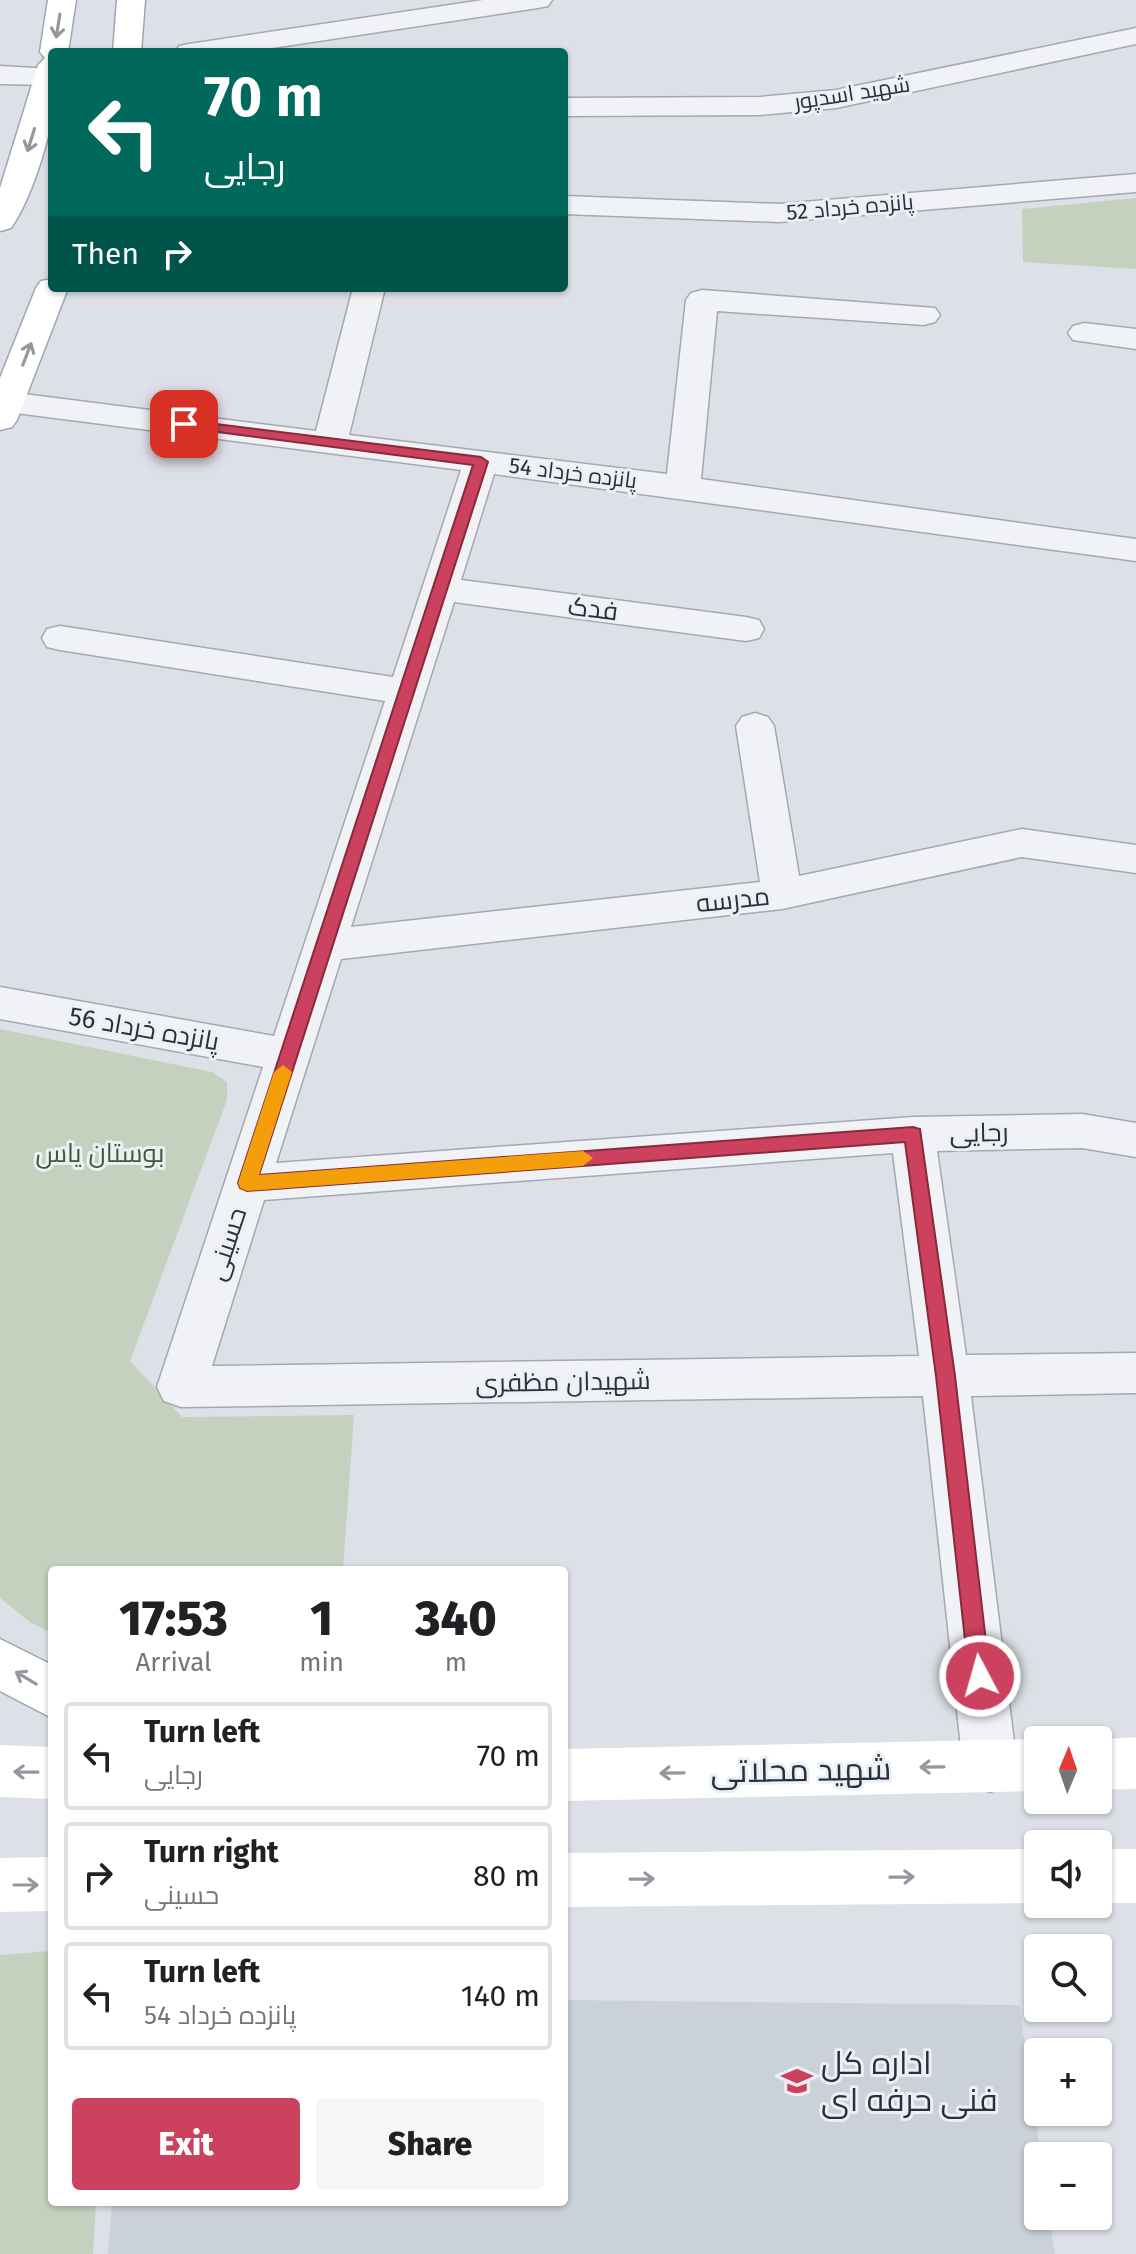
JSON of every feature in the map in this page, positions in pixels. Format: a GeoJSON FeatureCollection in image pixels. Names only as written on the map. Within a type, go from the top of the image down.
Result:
{"type":"FeatureCollection","features":[{"type":"Feature","properties":{"kind":"main road"},"geometry":{"type":"LineString","coordinates":[[55,48],[62,0]]}},
{"type":"Feature","properties":{"kind":"main road"},"geometry":{"type":"LineString","coordinates":[[127,48],[131,0]]}},
{"type":"Feature","properties":{"kind":"main road"},"geometry":{"type":"LineString","coordinates":[[0,222],[9,179],[48,76]]}},
{"type":"Feature","properties":{"kind":"main road"},"geometry":{"type":"LineString","coordinates":[[4,411],[50,292]]}},
{"type":"Feature","properties":{"kind":"main road"},"geometry":{"type":"LineString","coordinates":[[0,1663],[48,1691]]}},
{"type":"Feature","properties":{"kind":"main road"},"geometry":{"type":"LineString","coordinates":[[1112,1764],[1136,1763]]}},
{"type":"Feature","properties":{"kind":"main road","name":"شهید محلاتی"},"geometry":{"type":"LineString","coordinates":[[568,1775],[1014,1765]]}},
{"type":"Feature","properties":{"kind":"main road"},"geometry":{"type":"LineString","coordinates":[[0,1771],[48,1773]]}},
{"type":"Feature","properties":{"kind":"main road"},"geometry":{"type":"LineString","coordinates":[[568,1880],[1024,1876]]}},
{"type":"Feature","properties":{"kind":"main road"},"geometry":{"type":"LineString","coordinates":[[1112,1876],[1136,1876]]}},
{"type":"Feature","properties":{"kind":"main road"},"geometry":{"type":"LineString","coordinates":[[0,1885],[48,1884]]}},
{"type":"Feature","properties":{"kind":"street"},"geometry":{"type":"LineString","coordinates":[[216,48],[538,0]]}},
{"type":"Feature","properties":{"kind":"street","name":"شهید اسدپور"},"geometry":{"type":"LineString","coordinates":[[568,107],[760,106],[836,99],[1136,36]]}},
{"type":"Feature","properties":{"kind":"street"},"geometry":{"type":"LineString","coordinates":[[0,75],[48,66]]}},
{"type":"Feature","properties":{"kind":"street","name":"پانزده خرداد 52"},"geometry":{"type":"LineString","coordinates":[[568,205],[779,213],[1136,183]]}},
{"type":"Feature","properties":{"kind":"street"},"geometry":{"type":"LineString","coordinates":[[330,443],[368,292]]}},
{"type":"Feature","properties":{"kind":"street"},"geometry":{"type":"LineString","coordinates":[[683,487],[702,300],[924,315]]}},
{"type":"Feature","properties":{"kind":"street"},"geometry":{"type":"LineString","coordinates":[[1084,333],[1136,339]]}},
{"type":"Feature","properties":{"kind":"street","name":"پانزده خرداد 54"},"geometry":{"type":"LineString","coordinates":[[4,411],[330,443],[683,487],[1136,550]]}},
{"type":"Feature","properties":{"kind":"street","name":"حسینی"},"geometry":{"type":"LineString","coordinates":[[181,1387],[481,462]]}},
{"type":"Feature","properties":{"kind":"street","name":"فدک"},"geometry":{"type":"LineString","coordinates":[[440,589],[746,629]]}},
{"type":"Feature","properties":{"kind":"street"},"geometry":{"type":"LineString","coordinates":[[60,638],[406,692]]}},
{"type":"Feature","properties":{"kind":"street"},"geometry":{"type":"LineString","coordinates":[[755,726],[782,894]]}},
{"type":"Feature","properties":{"kind":"street","name":"مدرسه"},"geometry":{"type":"LineString","coordinates":[[325,945],[782,894],[1022,843],[1136,859]]}},
{"type":"Feature","properties":{"kind":"street","name":"پانزده خرداد 56"},"geometry":{"type":"LineString","coordinates":[[0,1003],[288,1055]]}},
{"type":"Feature","properties":{"kind":"street","name":"رجایی"},"geometry":{"type":"LineString","coordinates":[[247,1183],[913,1134],[1082,1131],[1136,1140]]}},
{"type":"Feature","properties":{"kind":"street"},"geometry":{"type":"LineString","coordinates":[[913,1134],[945,1376],[1014,1765]]}},
{"type":"Feature","properties":{"kind":"street","name":"شهیدان مظفری"},"geometry":{"type":"LineString","coordinates":[[181,1387],[1136,1373]]}},
{"type":"Feature","properties":{"kind":"shaded area","name":"اداره کل فنی حرفه ای"},"geometry":{"type":"Polygon","coordinates":[[[568,2000],[1019,2005],[1024,2039],[1024,2126],[1037,2126],[1039,2142],[1024,2142],[1024,2230],[1051,2230],[1055,2254],[108,2254],[112,2206],[568,2206],[568,2000]]]}},
{"type":"Feature","properties":{"kind":"green space"},"geometry":{"type":"Polygon","coordinates":[[[1136,198],[1136,269],[1023,262],[1022,209],[1136,198]]]}},
{"type":"Feature","properties":{"kind":"green space","name":"بوستان یاس"},"geometry":{"type":"Polygon","coordinates":[[[0,1029],[212,1072],[227,1082],[227,1100],[130,1361],[182,1417],[354,1415],[343,1566],[48,1566],[48,1631],[31,1623],[0,1598],[0,1029]]]}},
{"type":"Feature","properties":{"kind":"green space"},"geometry":{"type":"Polygon","coordinates":[[[48,1951],[48,2206],[96,2206],[93,2254],[0,2254],[0,1955],[48,1951]]]}},
{"type":"Feature","properties":{"kind":"slow traffic"},"geometry":{"type":"LineString","coordinates":[[283,1072],[247,1183],[583,1158]]}},
{"type":"Feature","properties":{"kind":"place","name":"اداره کل فنی حرفه ای"},"geometry":{"type":"Point","coordinates":[797,2081]}},
{"type":"Feature","properties":{"kind":"route"},"geometry":{"type":"LineString","coordinates":[[184,424],[481,462],[247,1183],[913,1134],[980,1676]]}}]}
